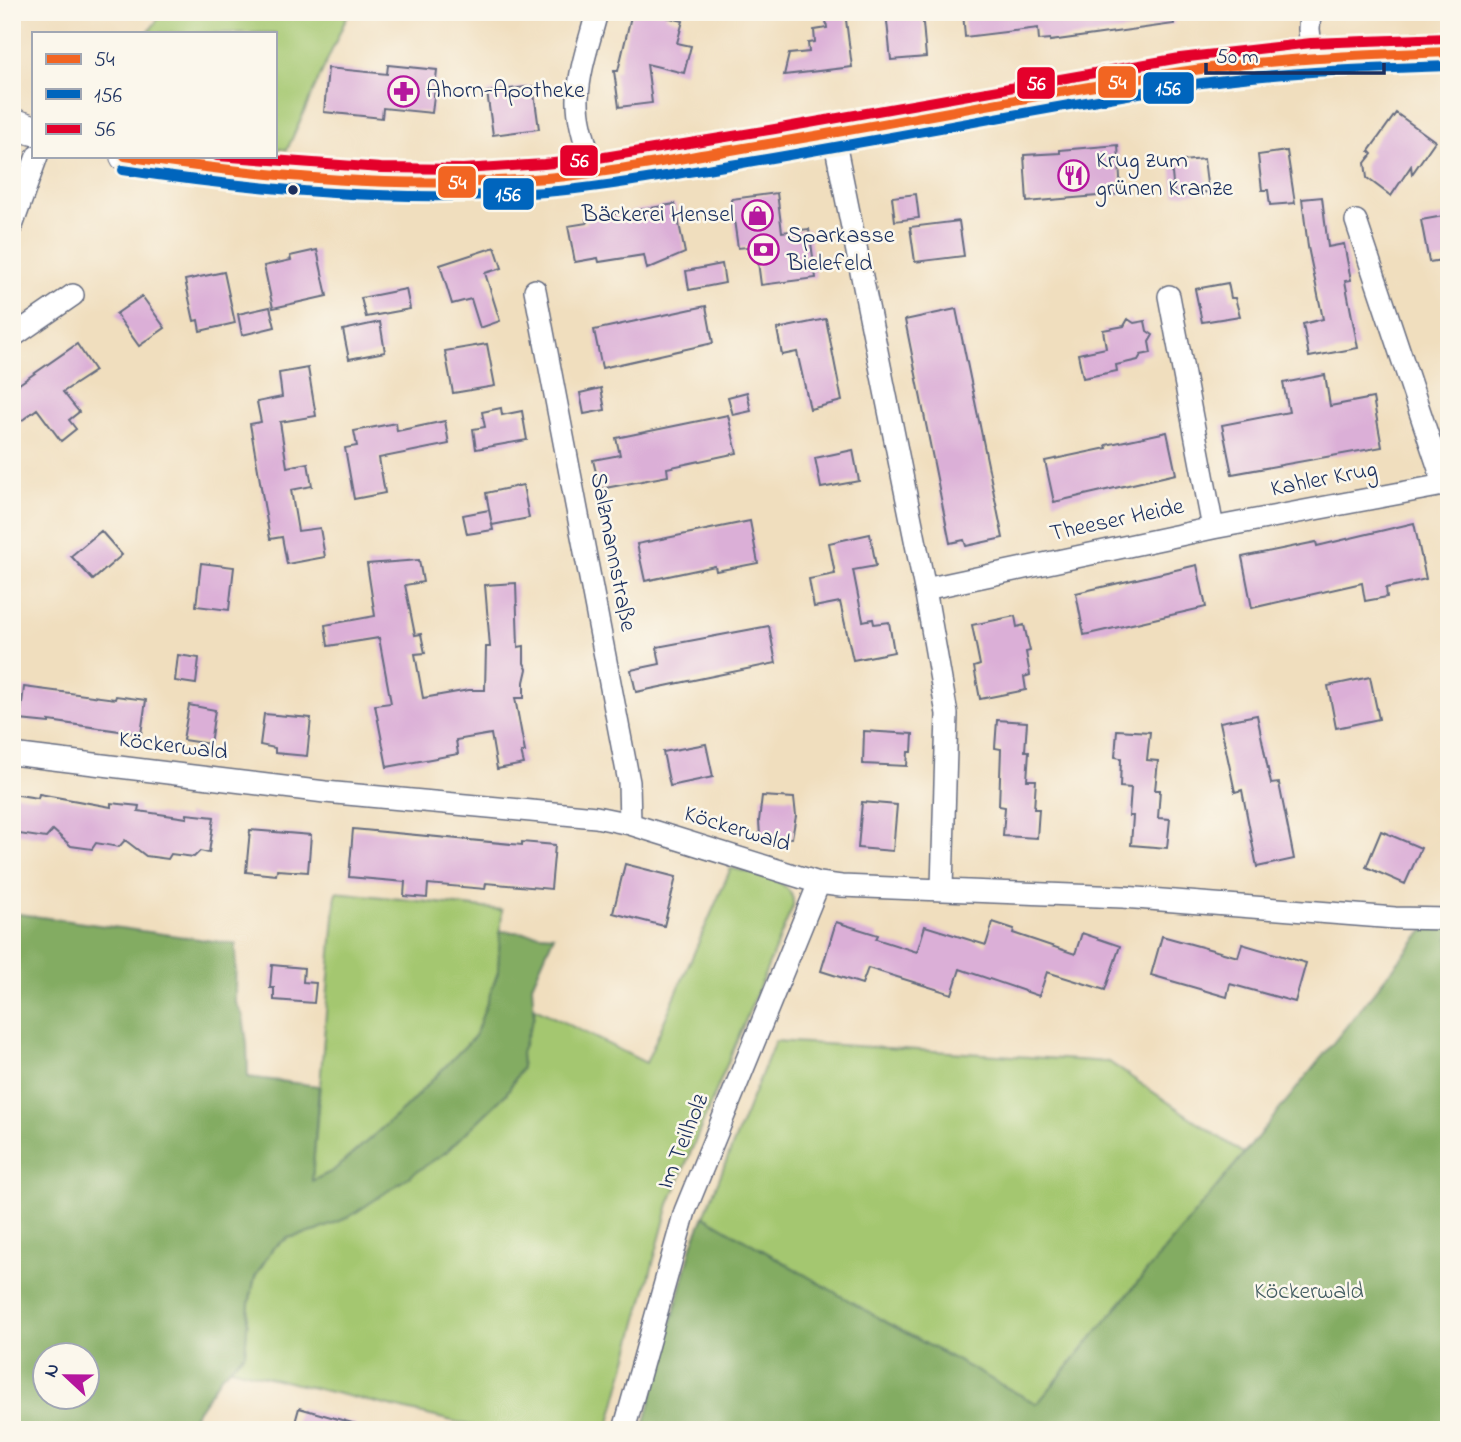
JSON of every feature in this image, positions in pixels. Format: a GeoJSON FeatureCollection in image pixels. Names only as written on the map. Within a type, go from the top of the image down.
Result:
{"type":"FeatureCollection","features":[{"type":"Feature","properties":{"kind":"main road"},"geometry":{"type":"LineString","coordinates":[[138,158],[225,171],[380,183],[506,181],[594,173],[1123,81],[1312,57],[1449,52]]}},
{"type":"Feature","properties":{"kind":"main road"},"geometry":{"type":"LineString","coordinates":[[12,123],[32,130]]}},
{"type":"Feature","properties":{"kind":"street"},"geometry":{"type":"LineString","coordinates":[[594,173],[580,119],[578,100],[580,78],[597,12]]}},
{"type":"Feature","properties":{"kind":"street"},"geometry":{"type":"LineString","coordinates":[[1310,12],[1312,57]]}},
{"type":"Feature","properties":{"kind":"street"},"geometry":{"type":"LineString","coordinates":[[833,133],[925,589],[948,729],[942,888]]}},
{"type":"Feature","properties":{"kind":"street"},"geometry":{"type":"LineString","coordinates":[[12,226],[36,158]]}},
{"type":"Feature","properties":{"kind":"street","name":"Kahler Krug"},"geometry":{"type":"LineString","coordinates":[[1213,528],[1446,484],[1356,221]]}},
{"type":"Feature","properties":{"kind":"street","name":"Salzmannstraße"},"geometry":{"type":"LineString","coordinates":[[535,290],[629,782],[630,824]]}},
{"type":"Feature","properties":{"kind":"street"},"geometry":{"type":"LineString","coordinates":[[12,337],[73,295]]}},
{"type":"Feature","properties":{"kind":"street","name":"Theeser Heide"},"geometry":{"type":"LineString","coordinates":[[925,589],[1213,528],[1169,296]]}},
{"type":"Feature","properties":{"kind":"street","name":"Köckerwald"},"geometry":{"type":"LineString","coordinates":[[12,754],[325,792],[596,817],[630,824],[819,883],[841,886],[1123,897],[1395,918],[1449,919]]}},
{"type":"Feature","properties":{"kind":"street","name":"Im Teilholz"},"geometry":{"type":"LineString","coordinates":[[624,1430],[685,1211],[819,883]]}},
{"type":"Feature","properties":{"kind":"green space"},"geometry":{"type":"Polygon","coordinates":[[[163,12],[349,12],[287,150],[276,148],[276,32],[149,32],[163,12]]]}},
{"type":"Feature","properties":{"kind":"green space"},"geometry":{"type":"Polygon","coordinates":[[[731,868],[780,883],[788,889],[793,906],[669,1204],[608,1430],[490,1430],[230,1368],[245,1353],[249,1304],[255,1277],[273,1248],[288,1238],[317,1231],[446,1152],[506,1094],[522,1068],[521,1053],[535,1008],[646,1063],[731,868]]]}},
{"type":"Feature","properties":{"kind":"green space"},"geometry":{"type":"Polygon","coordinates":[[[336,892],[502,910],[498,972],[475,1036],[405,1108],[333,1171],[312,1181],[336,892]]]}},
{"type":"Feature","properties":{"kind":"green space"},"geometry":{"type":"Polygon","coordinates":[[[12,913],[236,944],[235,1001],[243,1016],[248,1077],[319,1086],[312,1181],[333,1171],[405,1108],[475,1036],[498,972],[500,931],[554,935],[532,985],[534,1016],[521,1053],[522,1067],[506,1094],[446,1152],[349,1217],[317,1231],[288,1238],[273,1248],[255,1277],[249,1304],[245,1353],[222,1375],[184,1430],[12,1430],[12,913]]]}},
{"type":"Feature","properties":{"kind":"green space","name":"Köckerwald"},"geometry":{"type":"Polygon","coordinates":[[[1435,919],[1449,920],[1449,1430],[643,1430],[693,1242],[704,1216],[889,1324],[1037,1404],[1435,919]]]}},
{"type":"Feature","properties":{"kind":"green space"},"geometry":{"type":"Polygon","coordinates":[[[775,1041],[1109,1062],[1244,1154],[1037,1405],[889,1324],[704,1216],[775,1041]]]}},
{"type":"Feature","properties":{"kind":"building"},"geometry":{"type":"Polygon","coordinates":[[[632,12],[667,12],[666,17],[683,21],[677,43],[691,46],[684,73],[647,64],[652,103],[619,107],[614,71],[618,71],[632,12]]]}},
{"type":"Feature","properties":{"kind":"building"},"geometry":{"type":"Polygon","coordinates":[[[825,12],[845,12],[852,67],[784,75],[789,54],[809,52],[808,43],[815,42],[814,30],[827,28],[825,12]]]}},
{"type":"Feature","properties":{"kind":"building"},"geometry":{"type":"Polygon","coordinates":[[[886,12],[922,12],[926,57],[891,60],[886,12]]]}},
{"type":"Feature","properties":{"kind":"building"},"geometry":{"type":"Polygon","coordinates":[[[963,12],[1173,12],[1174,24],[1050,41],[1039,40],[1038,28],[965,37],[963,12]]]}},
{"type":"Feature","properties":{"kind":"building"},"geometry":{"type":"Polygon","coordinates":[[[388,65],[437,70],[432,113],[383,108],[382,118],[324,112],[328,68],[387,74],[388,65]]]}},
{"type":"Feature","properties":{"kind":"building"},"geometry":{"type":"Polygon","coordinates":[[[533,86],[539,129],[493,135],[487,92],[533,86]]]}},
{"type":"Feature","properties":{"kind":"building"},"geometry":{"type":"Polygon","coordinates":[[[1396,113],[1435,141],[1412,174],[1411,166],[1391,196],[1367,178],[1365,163],[1372,154],[1369,151],[1396,113]]]}},
{"type":"Feature","properties":{"kind":"building","name":"Krug zum grünen Kranze"},"geometry":{"type":"Polygon","coordinates":[[[1118,145],[1121,194],[1027,202],[1024,155],[1118,145]]]}},
{"type":"Feature","properties":{"kind":"building"},"geometry":{"type":"Polygon","coordinates":[[[1287,151],[1295,203],[1270,205],[1268,190],[1262,190],[1258,155],[1287,151]]]}},
{"type":"Feature","properties":{"kind":"building"},"geometry":{"type":"Polygon","coordinates":[[[1204,159],[1208,192],[1174,195],[1171,162],[1204,159]]]}},
{"type":"Feature","properties":{"kind":"building"},"geometry":{"type":"Polygon","coordinates":[[[777,193],[782,232],[809,229],[816,278],[761,285],[756,246],[738,248],[731,199],[777,193]]]}},
{"type":"Feature","properties":{"kind":"building"},"geometry":{"type":"Polygon","coordinates":[[[916,194],[919,218],[895,221],[892,197],[916,194]]]}},
{"type":"Feature","properties":{"kind":"building"},"geometry":{"type":"Polygon","coordinates":[[[1322,197],[1328,247],[1344,244],[1351,280],[1345,281],[1358,348],[1309,357],[1303,324],[1323,319],[1308,247],[1302,199],[1322,197]]]}},
{"type":"Feature","properties":{"kind":"building"},"geometry":{"type":"Polygon","coordinates":[[[675,204],[685,253],[647,269],[644,255],[599,262],[598,258],[575,262],[568,226],[587,223],[586,219],[675,204]]]}},
{"type":"Feature","properties":{"kind":"building"},"geometry":{"type":"Polygon","coordinates":[[[1449,215],[1449,259],[1429,262],[1421,220],[1449,215]]]}},
{"type":"Feature","properties":{"kind":"building"},"geometry":{"type":"Polygon","coordinates":[[[959,221],[964,256],[915,262],[910,227],[959,221]]]}},
{"type":"Feature","properties":{"kind":"building"},"geometry":{"type":"Polygon","coordinates":[[[495,247],[502,268],[485,273],[500,321],[480,328],[471,299],[452,304],[440,265],[495,247]]]}},
{"type":"Feature","properties":{"kind":"building"},"geometry":{"type":"Polygon","coordinates":[[[317,250],[327,296],[273,308],[264,266],[317,250]]]}},
{"type":"Feature","properties":{"kind":"building"},"geometry":{"type":"Polygon","coordinates":[[[722,264],[725,283],[689,290],[686,271],[722,264]]]}},
{"type":"Feature","properties":{"kind":"building"},"geometry":{"type":"Polygon","coordinates":[[[224,272],[235,323],[200,331],[198,320],[194,321],[185,280],[224,272]]]}},
{"type":"Feature","properties":{"kind":"building"},"geometry":{"type":"Polygon","coordinates":[[[1228,283],[1231,298],[1235,298],[1240,316],[1202,322],[1195,289],[1228,283]]]}},
{"type":"Feature","properties":{"kind":"building"},"geometry":{"type":"Polygon","coordinates":[[[406,289],[410,309],[366,317],[361,298],[406,289]]]}},
{"type":"Feature","properties":{"kind":"building"},"geometry":{"type":"Polygon","coordinates":[[[142,296],[165,328],[139,346],[116,314],[142,296]]]}},
{"type":"Feature","properties":{"kind":"building"},"geometry":{"type":"Polygon","coordinates":[[[706,306],[713,343],[602,368],[594,330],[706,306]]]}},
{"type":"Feature","properties":{"kind":"building"},"geometry":{"type":"Polygon","coordinates":[[[270,307],[275,327],[242,335],[238,314],[270,307]]]}},
{"type":"Feature","properties":{"kind":"building"},"geometry":{"type":"Polygon","coordinates":[[[956,309],[1003,538],[966,546],[964,540],[950,543],[905,320],[956,309]]]}},
{"type":"Feature","properties":{"kind":"building"},"geometry":{"type":"Polygon","coordinates":[[[826,319],[842,401],[810,409],[797,352],[782,355],[777,329],[826,319]]]}},
{"type":"Feature","properties":{"kind":"building"},"geometry":{"type":"Polygon","coordinates":[[[1128,319],[1134,323],[1145,321],[1147,331],[1153,335],[1149,342],[1151,353],[1141,355],[1138,360],[1116,365],[1117,371],[1083,378],[1078,354],[1106,348],[1103,330],[1124,326],[1128,319]]]}},
{"type":"Feature","properties":{"kind":"building"},"geometry":{"type":"Polygon","coordinates":[[[380,322],[385,352],[349,359],[343,330],[380,322]]]}},
{"type":"Feature","properties":{"kind":"building"},"geometry":{"type":"Polygon","coordinates":[[[77,344],[95,371],[63,392],[79,412],[69,420],[76,429],[61,441],[37,409],[12,428],[12,389],[77,344]]]}},
{"type":"Feature","properties":{"kind":"building"},"geometry":{"type":"Polygon","coordinates":[[[487,344],[495,386],[453,393],[445,351],[487,344]]]}},
{"type":"Feature","properties":{"kind":"building"},"geometry":{"type":"Polygon","coordinates":[[[308,368],[316,416],[280,422],[287,467],[308,463],[312,486],[291,490],[298,531],[320,528],[325,557],[287,564],[282,537],[270,539],[250,424],[261,422],[257,402],[282,397],[279,373],[308,368]]]}},
{"type":"Feature","properties":{"kind":"building"},"geometry":{"type":"Polygon","coordinates":[[[1325,375],[1330,406],[1373,398],[1382,447],[1232,474],[1222,425],[1289,412],[1283,383],[1325,375]]]}},
{"type":"Feature","properties":{"kind":"building"},"geometry":{"type":"Polygon","coordinates":[[[601,388],[605,410],[584,414],[580,393],[601,388]]]}},
{"type":"Feature","properties":{"kind":"building"},"geometry":{"type":"Polygon","coordinates":[[[747,392],[751,411],[733,415],[728,397],[747,392]]]}},
{"type":"Feature","properties":{"kind":"building"},"geometry":{"type":"Polygon","coordinates":[[[501,408],[502,415],[522,411],[527,440],[476,449],[473,429],[485,427],[482,412],[501,408]]]}},
{"type":"Feature","properties":{"kind":"building"},"geometry":{"type":"Polygon","coordinates":[[[728,415],[737,453],[667,468],[668,476],[600,489],[593,460],[620,455],[616,438],[728,415]]]}},
{"type":"Feature","properties":{"kind":"building"},"geometry":{"type":"Polygon","coordinates":[[[445,421],[449,444],[379,458],[385,493],[354,499],[345,448],[357,446],[354,431],[396,423],[397,431],[445,421]]]}},
{"type":"Feature","properties":{"kind":"building"},"geometry":{"type":"Polygon","coordinates":[[[1167,432],[1176,474],[1054,502],[1045,461],[1167,432]]]}},
{"type":"Feature","properties":{"kind":"building"},"geometry":{"type":"Polygon","coordinates":[[[853,450],[859,481],[821,488],[815,458],[853,450]]]}},
{"type":"Feature","properties":{"kind":"building"},"geometry":{"type":"Polygon","coordinates":[[[523,485],[529,518],[492,525],[486,493],[523,485]]]}},
{"type":"Feature","properties":{"kind":"building"},"geometry":{"type":"Polygon","coordinates":[[[489,510],[493,530],[467,534],[463,515],[489,510]]]}},
{"type":"Feature","properties":{"kind":"building"},"geometry":{"type":"Polygon","coordinates":[[[750,521],[758,563],[716,571],[715,566],[645,581],[637,544],[750,521]]]}},
{"type":"Feature","properties":{"kind":"building"},"geometry":{"type":"Polygon","coordinates":[[[1414,523],[1426,579],[1386,588],[1387,597],[1365,601],[1362,583],[1252,608],[1242,557],[1316,542],[1317,546],[1414,523]]]}},
{"type":"Feature","properties":{"kind":"building"},"geometry":{"type":"Polygon","coordinates":[[[101,531],[122,555],[93,580],[71,556],[101,531]]]}},
{"type":"Feature","properties":{"kind":"building"},"geometry":{"type":"Polygon","coordinates":[[[870,534],[876,566],[853,570],[863,621],[873,619],[874,624],[889,622],[894,652],[853,660],[840,602],[814,607],[809,579],[835,574],[829,543],[870,534]]]}},
{"type":"Feature","properties":{"kind":"building"},"geometry":{"type":"Polygon","coordinates":[[[419,560],[423,582],[405,585],[415,635],[421,634],[425,653],[415,654],[423,698],[485,690],[486,647],[490,647],[485,585],[516,583],[518,647],[524,646],[524,663],[527,669],[524,698],[515,698],[525,752],[521,752],[524,764],[497,769],[491,734],[456,740],[458,754],[387,767],[375,705],[391,703],[379,638],[328,646],[325,625],[375,616],[367,564],[419,560]]]}},
{"type":"Feature","properties":{"kind":"building"},"geometry":{"type":"Polygon","coordinates":[[[201,563],[234,567],[229,610],[196,606],[201,563]]]}},
{"type":"Feature","properties":{"kind":"building"},"geometry":{"type":"Polygon","coordinates":[[[1197,565],[1206,607],[1084,635],[1076,593],[1197,565]]]}},
{"type":"Feature","properties":{"kind":"building"},"geometry":{"type":"Polygon","coordinates":[[[1015,616],[1017,627],[1024,625],[1030,651],[1026,652],[1030,675],[1024,677],[1026,690],[980,699],[974,667],[980,665],[972,625],[1015,616]]]}},
{"type":"Feature","properties":{"kind":"building"},"geometry":{"type":"Polygon","coordinates":[[[769,626],[776,663],[636,692],[631,670],[660,664],[657,647],[769,626]]]}},
{"type":"Feature","properties":{"kind":"building"},"geometry":{"type":"Polygon","coordinates":[[[178,655],[199,658],[196,684],[175,681],[178,655]]]}},
{"type":"Feature","properties":{"kind":"building"},"geometry":{"type":"Polygon","coordinates":[[[1370,677],[1379,719],[1336,728],[1328,686],[1370,677]]]}},
{"type":"Feature","properties":{"kind":"building"},"geometry":{"type":"Polygon","coordinates":[[[24,687],[115,699],[116,696],[146,700],[141,734],[49,721],[20,720],[24,687]]]}},
{"type":"Feature","properties":{"kind":"building"},"geometry":{"type":"Polygon","coordinates":[[[189,705],[215,710],[210,744],[183,740],[189,705]]]}},
{"type":"Feature","properties":{"kind":"building"},"geometry":{"type":"Polygon","coordinates":[[[264,714],[311,718],[307,756],[275,753],[275,748],[260,745],[264,714]]]}},
{"type":"Feature","properties":{"kind":"building"},"geometry":{"type":"Polygon","coordinates":[[[1257,715],[1271,784],[1279,783],[1294,859],[1257,867],[1242,790],[1235,792],[1220,722],[1257,715]]]}},
{"type":"Feature","properties":{"kind":"building"},"geometry":{"type":"Polygon","coordinates":[[[997,720],[1027,722],[1027,780],[1036,780],[1034,809],[1039,809],[1037,838],[1003,836],[1005,807],[999,806],[1001,749],[995,748],[997,720]]]}},
{"type":"Feature","properties":{"kind":"building"},"geometry":{"type":"Polygon","coordinates":[[[1117,730],[1150,732],[1147,760],[1158,761],[1155,790],[1160,790],[1158,818],[1170,819],[1167,848],[1131,845],[1131,788],[1120,787],[1121,758],[1115,757],[1117,730]]]}},
{"type":"Feature","properties":{"kind":"building"},"geometry":{"type":"Polygon","coordinates":[[[864,731],[913,734],[912,752],[908,752],[907,766],[863,764],[864,731]]]}},
{"type":"Feature","properties":{"kind":"building"},"geometry":{"type":"Polygon","coordinates":[[[706,744],[713,777],[670,786],[663,752],[706,744]]]}},
{"type":"Feature","properties":{"kind":"building"},"geometry":{"type":"Polygon","coordinates":[[[12,794],[38,798],[39,794],[111,807],[111,803],[139,806],[138,811],[187,818],[187,814],[214,817],[209,853],[200,851],[194,857],[171,854],[168,859],[146,856],[125,840],[119,847],[96,843],[92,849],[71,846],[53,830],[46,838],[12,833],[12,794]]]}},
{"type":"Feature","properties":{"kind":"building"},"geometry":{"type":"Polygon","coordinates":[[[762,796],[794,798],[796,816],[792,838],[760,836],[762,796]]]}},
{"type":"Feature","properties":{"kind":"building"},"geometry":{"type":"Polygon","coordinates":[[[862,802],[897,805],[893,851],[858,848],[862,802]]]}},
{"type":"Feature","properties":{"kind":"building"},"geometry":{"type":"Polygon","coordinates":[[[353,829],[522,845],[522,842],[555,845],[551,889],[486,883],[485,889],[428,884],[427,898],[404,896],[405,882],[349,877],[353,829]]]}},
{"type":"Feature","properties":{"kind":"building"},"geometry":{"type":"Polygon","coordinates":[[[250,830],[311,835],[308,872],[277,870],[276,875],[246,872],[250,830]]]}},
{"type":"Feature","properties":{"kind":"building"},"geometry":{"type":"Polygon","coordinates":[[[1381,831],[1421,848],[1405,884],[1366,867],[1381,831]]]}},
{"type":"Feature","properties":{"kind":"building"},"geometry":{"type":"Polygon","coordinates":[[[625,864],[676,877],[664,926],[613,913],[625,864]]]}},
{"type":"Feature","properties":{"kind":"building"},"geometry":{"type":"Polygon","coordinates":[[[836,922],[878,935],[876,939],[917,952],[925,926],[986,945],[993,922],[1014,929],[1013,933],[1075,954],[1082,933],[1120,946],[1105,990],[1047,972],[1039,996],[960,969],[952,994],[868,968],[862,984],[821,971],[836,922]]]}},
{"type":"Feature","properties":{"kind":"building"},"geometry":{"type":"Polygon","coordinates":[[[1162,936],[1238,957],[1242,944],[1306,963],[1295,1002],[1230,984],[1227,997],[1151,975],[1162,936]]]}},
{"type":"Feature","properties":{"kind":"building"},"geometry":{"type":"Polygon","coordinates":[[[272,965],[304,968],[303,982],[316,983],[314,1003],[274,1000],[274,988],[270,988],[272,965]]]}},
{"type":"Feature","properties":{"kind":"building"},"geometry":{"type":"Polygon","coordinates":[[[299,1408],[356,1424],[355,1430],[293,1430],[299,1408]]]}},
{"type":"Feature","properties":{"kind":"transit line","name":"56"},"geometry":{"type":"LineString","coordinates":[[244,158],[381,168],[463,169],[544,164],[592,159],[775,129],[1180,58],[1311,43],[1448,38]]}},
{"type":"Feature","properties":{"kind":"transit line","name":"54"},"geometry":{"type":"LineString","coordinates":[[140,158],[230,170],[387,182],[440,183],[546,178],[636,166],[1181,72],[1315,58],[1449,52]]}},
{"type":"Feature","properties":{"kind":"transit line","name":"156"},"geometry":{"type":"LineString","coordinates":[[123,170],[228,184],[333,193],[439,196],[545,192],[665,176],[1214,81],[1315,72],[1449,66]]}},
{"type":"Feature","properties":{"kind":"place","name":"Ahorn-Apotheke"},"geometry":{"type":"Point","coordinates":[403,91]}},
{"type":"Feature","properties":{"kind":"place","name":"Krug zum grünen Kranze"},"geometry":{"type":"Point","coordinates":[1073,175]}},
{"type":"Feature","properties":{"kind":"place","name":"Bäckerei Hensel"},"geometry":{"type":"Point","coordinates":[757,215]}},
{"type":"Feature","properties":{"kind":"place","name":"Sparkasse Bielefeld"},"geometry":{"type":"Point","coordinates":[764,250]}}]}
